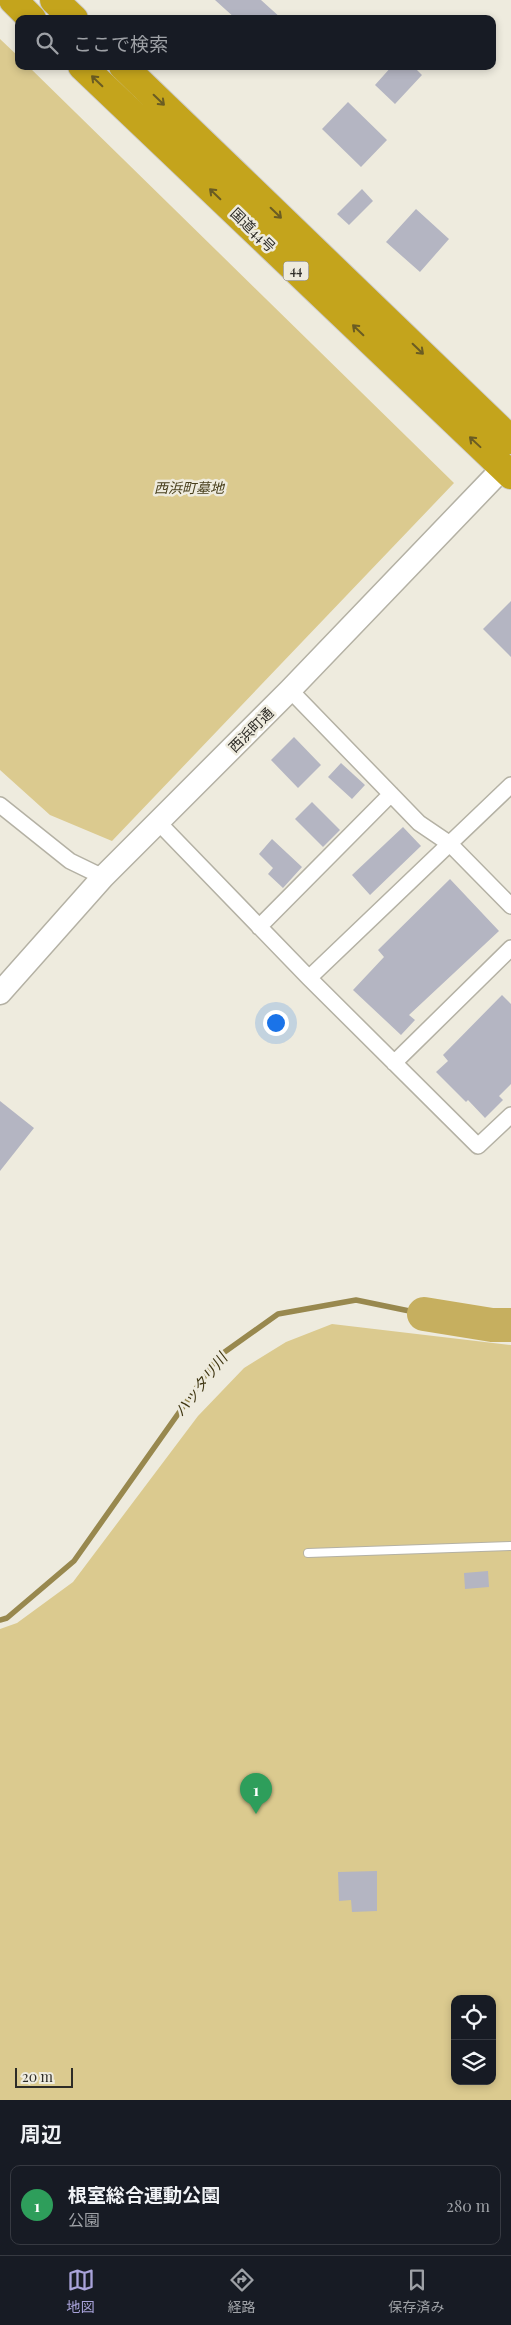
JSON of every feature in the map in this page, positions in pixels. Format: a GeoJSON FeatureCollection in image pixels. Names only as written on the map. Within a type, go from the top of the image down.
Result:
{"type":"FeatureCollection","features":[{"type":"Feature","properties":{"kind":"highway"},"geometry":{"type":"LineString","coordinates":[[13,0],[28,15]]}},
{"type":"Feature","properties":{"kind":"highway"},"geometry":{"type":"LineString","coordinates":[[54,0],[70,15]]}},
{"type":"Feature","properties":{"kind":"highway","name":"国道44号"},"geometry":{"type":"LineString","coordinates":[[86,70],[508,467]]}},
{"type":"Feature","properties":{"kind":"highway","name":"国道44号"},"geometry":{"type":"LineString","coordinates":[[128,70],[511,440]]}},
{"type":"Feature","properties":{"kind":"street","name":"西浜町通"},"geometry":{"type":"LineString","coordinates":[[0,994],[104,876],[159,823],[508,467]]}},
{"type":"Feature","properties":{"kind":"street"},"geometry":{"type":"LineString","coordinates":[[290,690],[419,823],[450,844],[511,906]]}},
{"type":"Feature","properties":{"kind":"street"},"geometry":{"type":"LineString","coordinates":[[309,978],[511,786]]}},
{"type":"Feature","properties":{"kind":"street"},"geometry":{"type":"LineString","coordinates":[[259,927],[391,794]]}},
{"type":"Feature","properties":{"kind":"street"},"geometry":{"type":"LineString","coordinates":[[0,805],[70,861],[104,876]]}},
{"type":"Feature","properties":{"kind":"street"},"geometry":{"type":"LineString","coordinates":[[159,823],[309,978],[478,1146],[511,1115]]}},
{"type":"Feature","properties":{"kind":"street"},"geometry":{"type":"LineString","coordinates":[[394,1064],[511,948]]}},
{"type":"Feature","properties":{"kind":"lane"},"geometry":{"type":"LineString","coordinates":[[308,1553],[511,1546]]}},
{"type":"Feature","properties":{"kind":"green space","name":"西浜町墓地"},"geometry":{"type":"Polygon","coordinates":[[[0,39],[15,53],[15,70],[32,70],[454,483],[112,841],[50,815],[0,770],[0,39]]]}},
{"type":"Feature","properties":{"kind":"green space"},"geometry":{"type":"Polygon","coordinates":[[[332,1324],[511,1345],[511,2100],[0,2100],[0,1629],[17,1623],[73,1582],[198,1416],[244,1368],[286,1342],[332,1324]]]}},
{"type":"Feature","properties":{"kind":"shaded area"},"geometry":{"type":"Polygon","coordinates":[[[433,1310],[485,1319],[511,1319],[511,1330],[488,1331],[430,1319],[433,1310]]]}},
{"type":"Feature","properties":{"kind":"building"},"geometry":{"type":"Polygon","coordinates":[[[215,0],[261,0],[278,15],[232,15],[215,0]]]}},
{"type":"Feature","properties":{"kind":"building"},"geometry":{"type":"Polygon","coordinates":[[[388,70],[417,70],[422,75],[395,104],[375,85],[388,70]]]}},
{"type":"Feature","properties":{"kind":"building"},"geometry":{"type":"Polygon","coordinates":[[[348,102],[387,140],[361,167],[322,129],[348,102]]]}},
{"type":"Feature","properties":{"kind":"building"},"geometry":{"type":"Polygon","coordinates":[[[362,189],[373,201],[349,225],[337,214],[362,189]]]}},
{"type":"Feature","properties":{"kind":"building"},"geometry":{"type":"Polygon","coordinates":[[[416,209],[449,239],[420,272],[386,242],[416,209]]]}},
{"type":"Feature","properties":{"kind":"building"},"geometry":{"type":"Polygon","coordinates":[[[511,601],[511,657],[483,629],[511,601]]]}},
{"type":"Feature","properties":{"kind":"building"},"geometry":{"type":"Polygon","coordinates":[[[294,737],[321,765],[298,788],[271,760],[294,737]]]}},
{"type":"Feature","properties":{"kind":"building"},"geometry":{"type":"Polygon","coordinates":[[[341,763],[365,785],[352,799],[328,777],[341,763]]]}},
{"type":"Feature","properties":{"kind":"building"},"geometry":{"type":"Polygon","coordinates":[[[312,802],[340,830],[323,847],[295,819],[312,802]]]}},
{"type":"Feature","properties":{"kind":"building"},"geometry":{"type":"Polygon","coordinates":[[[403,827],[421,846],[370,895],[352,875],[403,827]]]}},
{"type":"Feature","properties":{"kind":"building"},"geometry":{"type":"Polygon","coordinates":[[[272,839],[302,867],[283,888],[268,874],[273,868],[259,854],[272,839]]]}},
{"type":"Feature","properties":{"kind":"building"},"geometry":{"type":"Polygon","coordinates":[[[450,879],[499,931],[409,1015],[415,1020],[401,1035],[353,990],[384,957],[378,950],[450,879]]]}},
{"type":"Feature","properties":{"kind":"building"},"geometry":{"type":"Polygon","coordinates":[[[502,995],[511,1004],[511,1084],[499,1096],[503,1100],[485,1118],[436,1072],[448,1061],[443,1055],[502,995]]]}},
{"type":"Feature","properties":{"kind":"building"},"geometry":{"type":"Polygon","coordinates":[[[0,1101],[34,1128],[0,1171],[0,1101]]]}},
{"type":"Feature","properties":{"kind":"building"},"geometry":{"type":"Polygon","coordinates":[[[488,1571],[489,1587],[465,1589],[464,1573],[488,1571]]]}},
{"type":"Feature","properties":{"kind":"building"},"geometry":{"type":"Polygon","coordinates":[[[377,1871],[377,1911],[352,1912],[351,1900],[339,1901],[338,1872],[377,1871]]]}},
{"type":"Feature","properties":{"kind":"waterway","name":"ハッタリ川"},"geometry":{"type":"LineString","coordinates":[[0,1620],[7,1618],[74,1561],[219,1356],[278,1314],[356,1300],[424,1314]]}},
{"type":"Feature","properties":{"kind":"waterway","name":"ハッタリ川"},"geometry":{"type":"LineString","coordinates":[[424,1314],[492,1325],[511,1325]]}},
{"type":"Feature","properties":{"kind":"place","name":"根室総合運動公園"},"geometry":{"type":"Point","coordinates":[256,1814]}}]}
